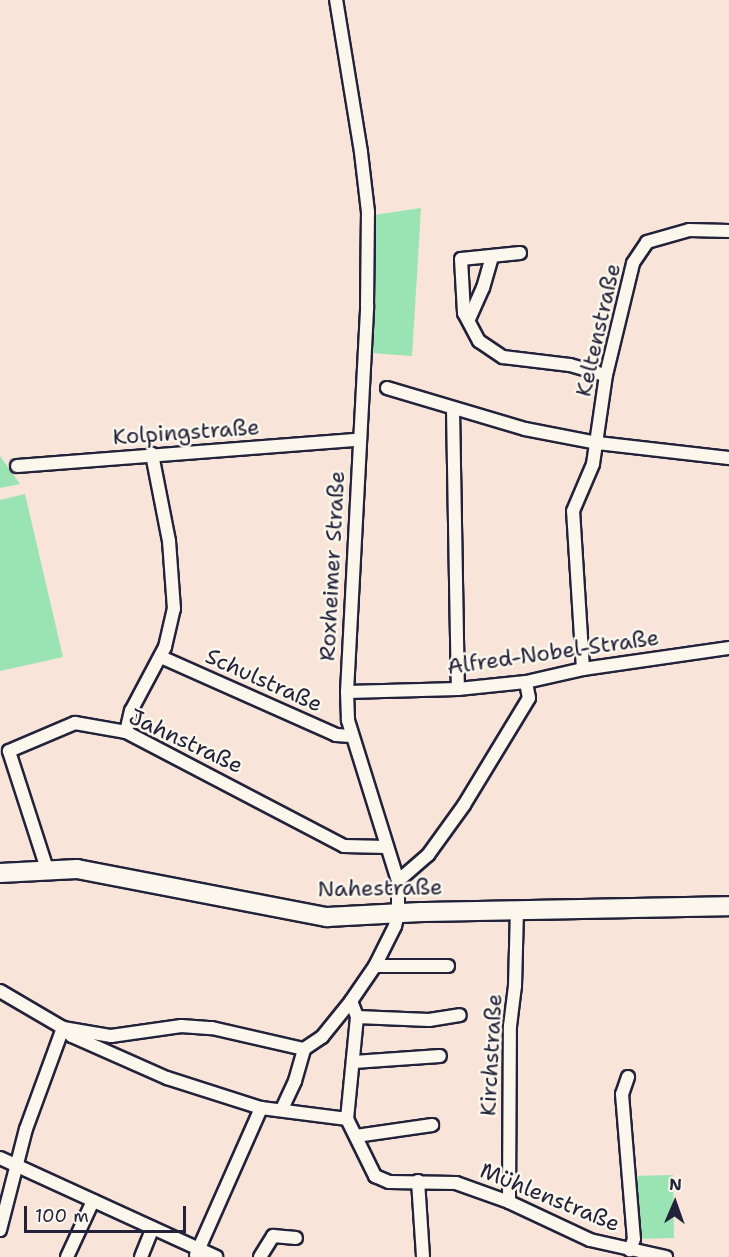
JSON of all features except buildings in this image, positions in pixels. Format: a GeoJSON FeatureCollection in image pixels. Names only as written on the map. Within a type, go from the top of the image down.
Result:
{"type":"FeatureCollection","features":[{"type":"Feature","properties":{"kind":"street","name":"Roxheimer Straße"},"geometry":{"type":"LineString","coordinates":[[336,0],[361,152],[368,212],[367,306],[358,440],[347,692],[351,736],[398,881],[398,914]]}},
{"type":"Feature","properties":{"kind":"street","name":"Keltenstraße"},"geometry":{"type":"LineString","coordinates":[[583,669],[573,511],[593,464],[606,375],[633,263],[647,242],[689,230],[729,231]]}},
{"type":"Feature","properties":{"kind":"street"},"geometry":{"type":"LineString","coordinates":[[520,254],[461,260],[464,313],[479,340],[502,357],[570,365],[606,375]]}},
{"type":"Feature","properties":{"kind":"street"},"geometry":{"type":"LineString","coordinates":[[469,319],[483,288],[492,257]]}},
{"type":"Feature","properties":{"kind":"street"},"geometry":{"type":"LineString","coordinates":[[387,388],[525,429],[597,443],[674,454],[729,458]]}},
{"type":"Feature","properties":{"kind":"street"},"geometry":{"type":"LineString","coordinates":[[453,409],[458,689]]}},
{"type":"Feature","properties":{"kind":"street","name":"Kolpingstraße"},"geometry":{"type":"LineString","coordinates":[[17,466],[358,440]]}},
{"type":"Feature","properties":{"kind":"street"},"geometry":{"type":"LineString","coordinates":[[126,732],[131,711],[161,657],[174,609],[169,541],[152,454]]}},
{"type":"Feature","properties":{"kind":"street","name":"Alfred-Nobel-Straße"},"geometry":{"type":"LineString","coordinates":[[347,692],[458,689],[526,682],[583,669],[729,648]]}},
{"type":"Feature","properties":{"kind":"street","name":"Schulstraße"},"geometry":{"type":"LineString","coordinates":[[161,657],[336,735],[351,736]]}},
{"type":"Feature","properties":{"kind":"street"},"geometry":{"type":"LineString","coordinates":[[398,881],[428,855],[464,805],[529,698],[526,682]]}},
{"type":"Feature","properties":{"kind":"street","name":"Jahnstraße"},"geometry":{"type":"LineString","coordinates":[[46,869],[9,751],[75,723],[126,732],[344,846],[387,847]]}},
{"type":"Feature","properties":{"kind":"street","name":"Nahestraße"},"geometry":{"type":"LineString","coordinates":[[0,873],[77,869],[327,917],[517,909],[729,906]]}},
{"type":"Feature","properties":{"kind":"street","name":"Kirchstraße"},"geometry":{"type":"LineString","coordinates":[[509,1202],[510,1037],[515,986],[517,909]]}},
{"type":"Feature","properties":{"kind":"street"},"geometry":{"type":"LineString","coordinates":[[282,1109],[295,1082],[304,1049],[322,1038],[351,1001],[375,966],[396,926],[398,914]]}},
{"type":"Feature","properties":{"kind":"street"},"geometry":{"type":"LineString","coordinates":[[375,966],[448,966]]}},
{"type":"Feature","properties":{"kind":"street"},"geometry":{"type":"LineString","coordinates":[[0,991],[63,1028],[72,1036],[167,1078],[261,1108],[347,1119],[357,1017],[351,1001]]}},
{"type":"Feature","properties":{"kind":"street"},"geometry":{"type":"LineString","coordinates":[[357,1017],[429,1020],[460,1015]]}},
{"type":"Feature","properties":{"kind":"street"},"geometry":{"type":"LineString","coordinates":[[63,1028],[111,1036],[181,1026],[212,1028],[304,1049]]}},
{"type":"Feature","properties":{"kind":"street"},"geometry":{"type":"LineString","coordinates":[[0,1230],[36,1096],[63,1028]]}},
{"type":"Feature","properties":{"kind":"street"},"geometry":{"type":"LineString","coordinates":[[354,1062],[440,1056]]}},
{"type":"Feature","properties":{"kind":"street"},"geometry":{"type":"LineString","coordinates":[[628,1077],[622,1094],[634,1239],[630,1250]]}},
{"type":"Feature","properties":{"kind":"street"},"geometry":{"type":"LineString","coordinates":[[197,1253],[261,1108]]}},
{"type":"Feature","properties":{"kind":"street","name":"Mühlenstraße"},"geometry":{"type":"LineString","coordinates":[[347,1119],[375,1176],[389,1182],[456,1183],[509,1202],[590,1240],[666,1257]]}},
{"type":"Feature","properties":{"kind":"street"},"geometry":{"type":"LineString","coordinates":[[356,1136],[432,1125]]}},
{"type":"Feature","properties":{"kind":"street"},"geometry":{"type":"LineString","coordinates":[[0,1158],[153,1228],[197,1253],[216,1257]]}},
{"type":"Feature","properties":{"kind":"street"},"geometry":{"type":"LineString","coordinates":[[418,1181],[423,1257]]}},
{"type":"Feature","properties":{"kind":"street"},"geometry":{"type":"LineString","coordinates":[[67,1257],[93,1201]]}},
{"type":"Feature","properties":{"kind":"street"},"geometry":{"type":"LineString","coordinates":[[141,1257],[153,1228]]}},
{"type":"Feature","properties":{"kind":"street"},"geometry":{"type":"LineString","coordinates":[[260,1257],[273,1236],[296,1238]]}},
{"type":"Feature","properties":{"kind":"green space"},"geometry":{"type":"Polygon","coordinates":[[[421,208],[412,356],[371,353],[374,215],[421,208]]]}},
{"type":"Feature","properties":{"kind":"green space"},"geometry":{"type":"Polygon","coordinates":[[[0,456],[20,484],[0,488],[0,456]]]}},
{"type":"Feature","properties":{"kind":"green space"},"geometry":{"type":"Polygon","coordinates":[[[25,494],[63,657],[0,671],[0,500],[25,494]]]}},
{"type":"Feature","properties":{"kind":"green space"},"geometry":{"type":"Polygon","coordinates":[[[673,1175],[674,1238],[634,1239],[630,1176],[673,1175]]]}}]}
